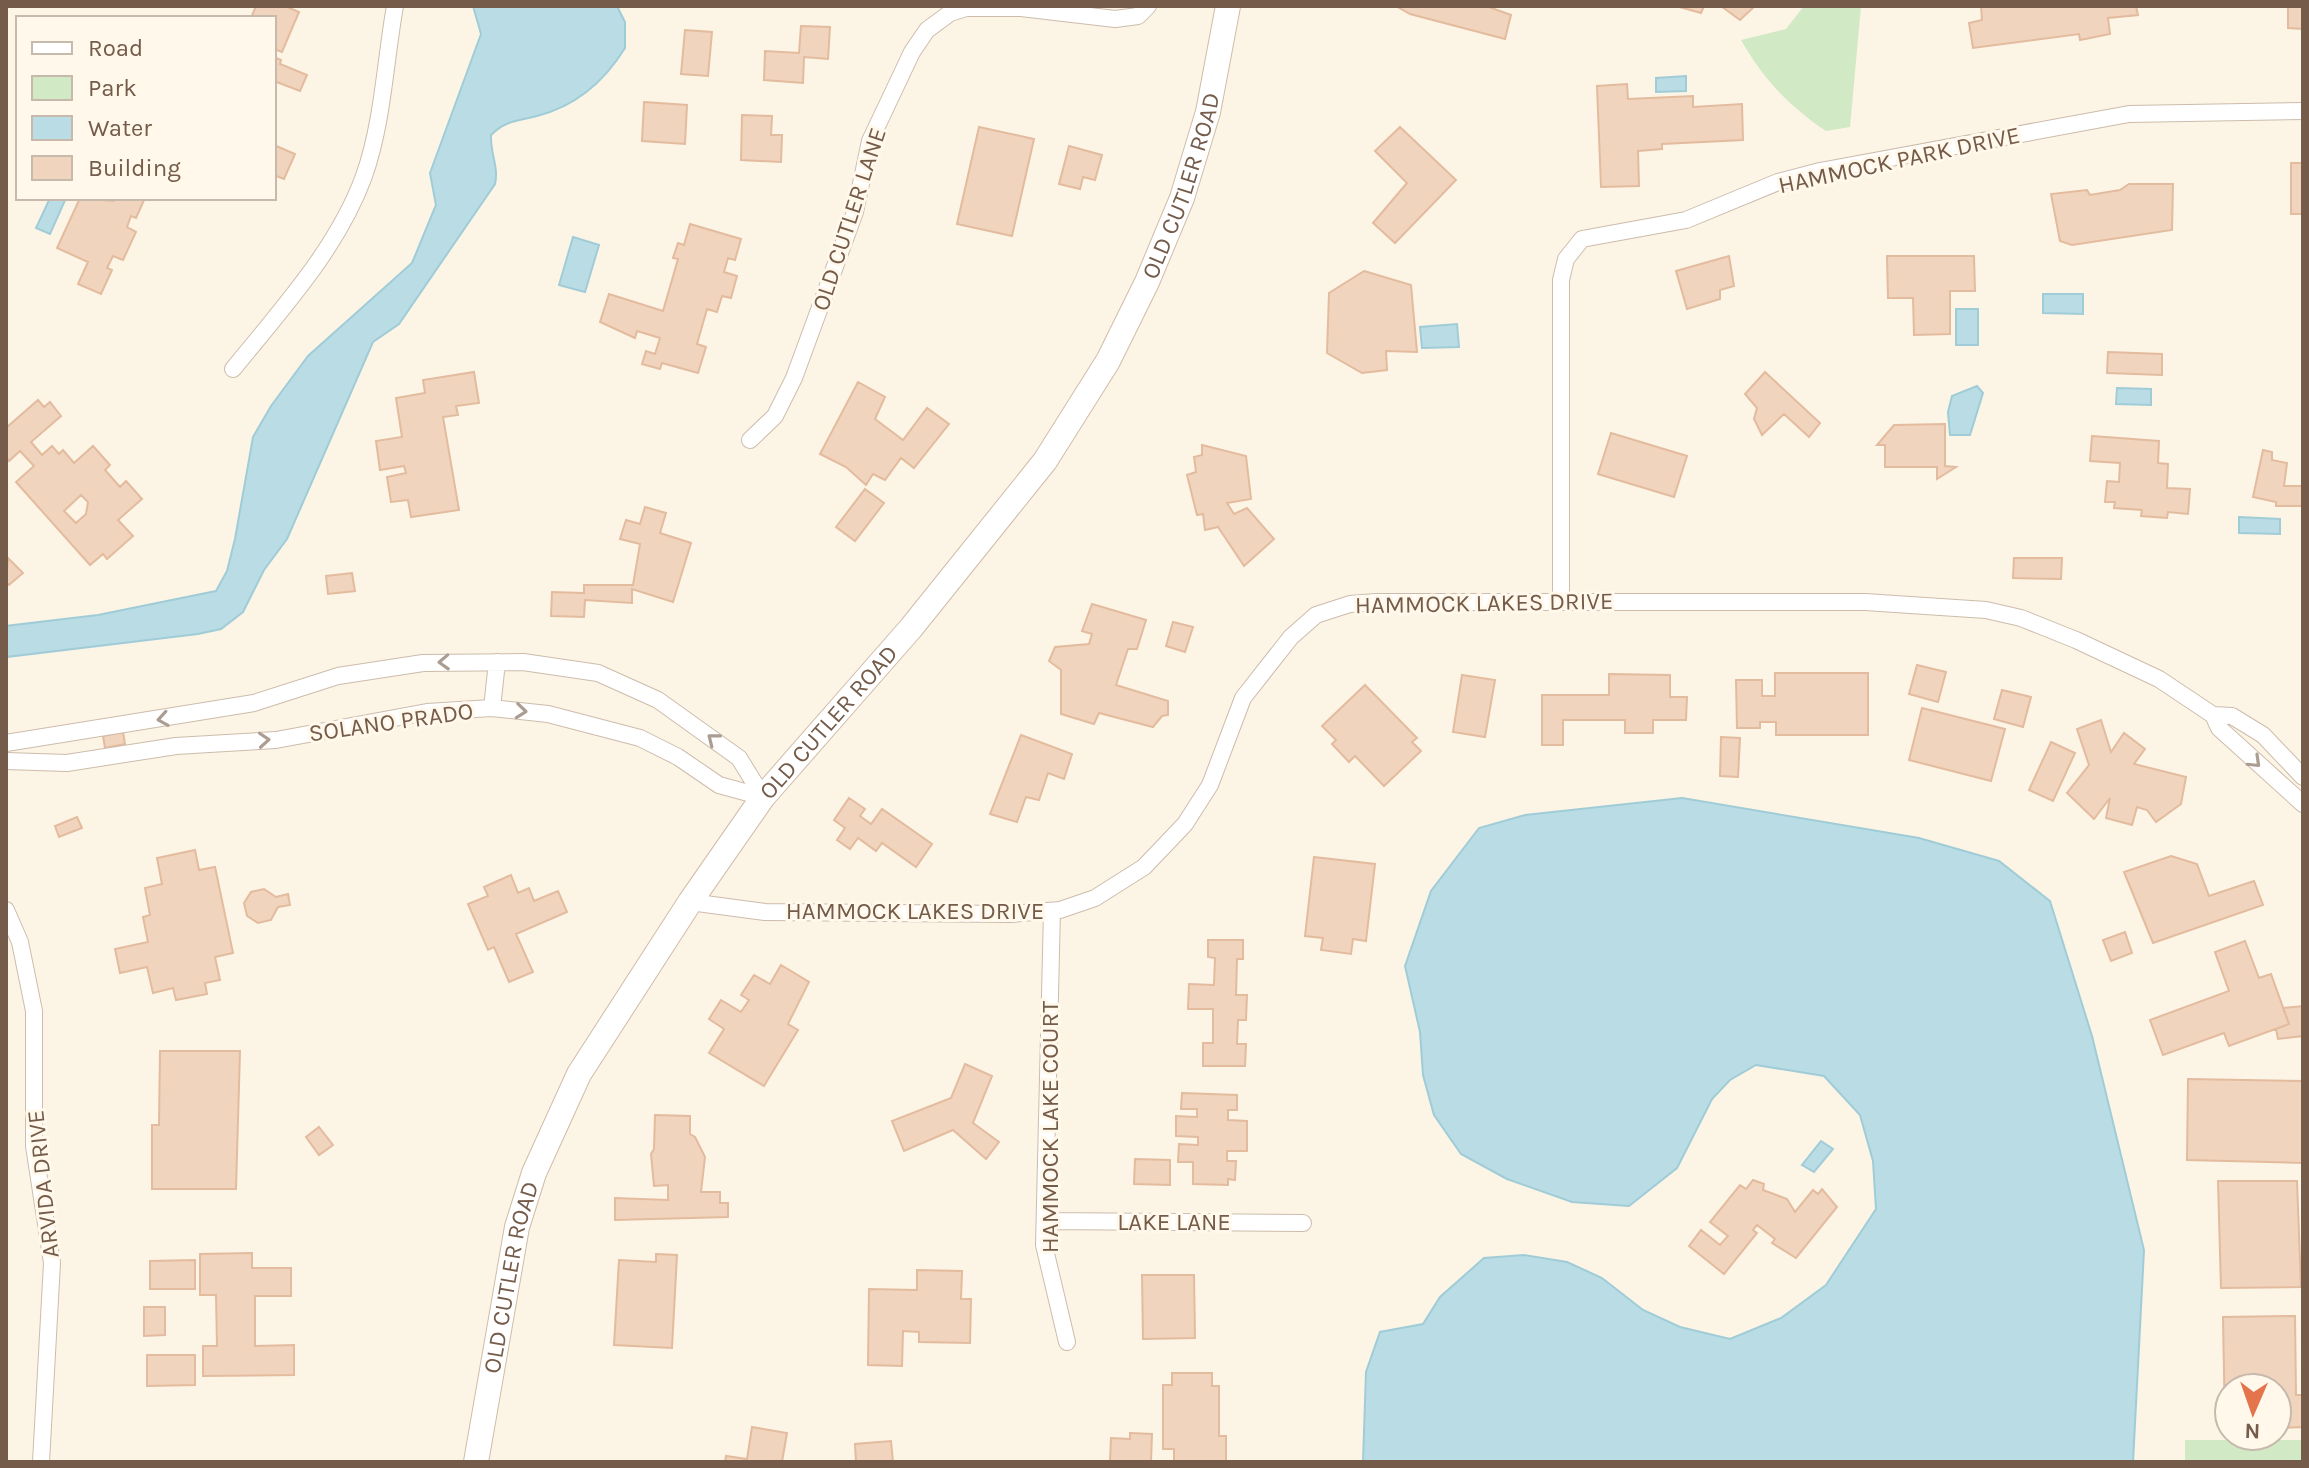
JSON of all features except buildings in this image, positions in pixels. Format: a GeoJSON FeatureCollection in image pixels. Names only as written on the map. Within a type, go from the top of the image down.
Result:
{"type":"FeatureCollection","features":[{"type":"Feature","properties":{"kind":"main road","name":"OLD CUTLER ROAD"},"geometry":{"type":"LineString","coordinates":[[476,1462],[517,1227],[534,1173],[579,1074],[690,902],[763,797],[911,628],[1045,461],[1108,361],[1147,282],[1182,198],[1208,112],[1228,6]]}},
{"type":"Feature","properties":{"kind":"street"},"geometry":{"type":"LineString","coordinates":[[233,369],[308,274],[356,195],[374,133],[395,6]]}},
{"type":"Feature","properties":{"kind":"street","name":"OLD CUTLER LANE"},"geometry":{"type":"LineString","coordinates":[[750,440],[775,416],[794,378],[855,212],[870,141],[912,52],[927,30],[950,13],[966,8],[1021,8],[1115,19],[1138,16],[1148,6]]}},
{"type":"Feature","properties":{"kind":"street","name":"HAMMOCK PARK DRIVE"},"geometry":{"type":"LineString","coordinates":[[1561,601],[1561,280],[1566,259],[1582,239],[1686,220],[1778,182],[1820,171],[2129,114],[2303,111]]}},
{"type":"Feature","properties":{"kind":"street","name":"HAMMOCK LAKES DRIVE"},"geometry":{"type":"LineString","coordinates":[[690,902],[765,912],[1052,911],[1077,905],[1112,889],[1144,867],[1166,846],[1210,785],[1237,710],[1253,682],[1291,637],[1316,615],[1350,604],[1865,602],[1986,610],[2048,627],[2159,679],[2213,715],[2232,716],[2263,735],[2303,777]]}},
{"type":"Feature","properties":{"kind":"street"},"geometry":{"type":"LineString","coordinates":[[492,708],[497,662]]}},
{"type":"Feature","properties":{"kind":"street","name":"SOLANO PRADO"},"geometry":{"type":"LineString","coordinates":[[6,743],[254,703],[338,676],[423,663],[497,662],[582,669],[639,689],[690,720],[739,758],[763,797]]}},
{"type":"Feature","properties":{"kind":"street","name":"SOLANO PRADO"},"geometry":{"type":"LineString","coordinates":[[6,761],[67,763],[198,744],[276,740],[427,712],[492,708],[548,714],[640,738],[678,757],[719,785],[763,797]]}},
{"type":"Feature","properties":{"kind":"street"},"geometry":{"type":"LineString","coordinates":[[195,713],[198,744]]}},
{"type":"Feature","properties":{"kind":"street","name":"HAMMOCK LAKES DRIVE"},"geometry":{"type":"LineString","coordinates":[[2213,715],[2219,728],[2303,804]]}},
{"type":"Feature","properties":{"kind":"street"},"geometry":{"type":"LineString","coordinates":[[65,734],[67,763]]}},
{"type":"Feature","properties":{"kind":"street","name":"ARVIDA DRIVE"},"geometry":{"type":"LineString","coordinates":[[6,910],[20,942],[34,1011],[34,1146],[52,1263],[41,1462]]}},
{"type":"Feature","properties":{"kind":"street","name":"HAMMOCK LAKE COURT"},"geometry":{"type":"LineString","coordinates":[[1052,911],[1044,1245],[1067,1342]]}},
{"type":"Feature","properties":{"kind":"street","name":"LAKE LANE"},"geometry":{"type":"LineString","coordinates":[[1046,1221],[1303,1223]]}},
{"type":"Feature","properties":{"kind":"green space"},"geometry":{"type":"Polygon","coordinates":[[[1804,6],[1861,6],[1850,127],[1826,131],[1800,111],[1768,80],[1741,40],[1786,29],[1804,6]]]}},
{"type":"Feature","properties":{"kind":"green space"},"geometry":{"type":"Polygon","coordinates":[[[2185,1440],[2213,1440],[2213,1452],[2293,1452],[2293,1440],[2301,1440],[2301,1462],[2185,1462],[2185,1440]]]}},
{"type":"Feature","properties":{"kind":"water"},"geometry":{"type":"Polygon","coordinates":[[[473,6],[617,6],[625,22],[625,48],[608,72],[576,99],[551,112],[507,124],[491,135],[495,184],[399,324],[373,342],[287,539],[264,570],[243,612],[221,629],[198,634],[6,657],[6,626],[98,615],[216,591],[227,571],[235,539],[253,437],[271,406],[308,356],[412,263],[436,205],[430,173],[481,34],[473,6]]]}},
{"type":"Feature","properties":{"kind":"water"},"geometry":{"type":"Polygon","coordinates":[[[1686,76],[1686,91],[1656,92],[1656,78],[1686,76]]]}},
{"type":"Feature","properties":{"kind":"water"},"geometry":{"type":"Polygon","coordinates":[[[49,200],[65,200],[50,234],[36,228],[49,200]]]}},
{"type":"Feature","properties":{"kind":"water"},"geometry":{"type":"Polygon","coordinates":[[[573,237],[599,245],[585,292],[559,285],[573,237]]]}},
{"type":"Feature","properties":{"kind":"water"},"geometry":{"type":"Polygon","coordinates":[[[2043,294],[2083,294],[2083,314],[2043,313],[2043,294]]]}},
{"type":"Feature","properties":{"kind":"water"},"geometry":{"type":"Polygon","coordinates":[[[1956,309],[1978,309],[1978,345],[1956,345],[1956,309]]]}},
{"type":"Feature","properties":{"kind":"water"},"geometry":{"type":"Polygon","coordinates":[[[1457,324],[1459,347],[1422,348],[1420,327],[1457,324]]]}},
{"type":"Feature","properties":{"kind":"water"},"geometry":{"type":"Polygon","coordinates":[[[1977,386],[1983,393],[1970,435],[1950,435],[1948,412],[1952,396],[1977,386]]]}},
{"type":"Feature","properties":{"kind":"water"},"geometry":{"type":"Polygon","coordinates":[[[2117,388],[2151,389],[2151,405],[2116,404],[2117,388]]]}},
{"type":"Feature","properties":{"kind":"water"},"geometry":{"type":"Polygon","coordinates":[[[2239,517],[2280,519],[2280,534],[2239,533],[2239,517]]]}},
{"type":"Feature","properties":{"kind":"water"},"geometry":{"type":"Polygon","coordinates":[[[1682,798],[1919,838],[1999,861],[2050,901],[2092,1036],[2144,1250],[2133,1462],[1363,1462],[1366,1372],[1380,1332],[1423,1324],[1440,1297],[1484,1258],[1524,1255],[1567,1262],[1602,1278],[1643,1310],[1680,1327],[1730,1339],[1781,1318],[1826,1285],[1876,1209],[1873,1161],[1860,1115],[1824,1076],[1756,1065],[1730,1080],[1712,1099],[1677,1168],[1629,1206],[1572,1202],[1507,1179],[1461,1154],[1434,1115],[1423,1075],[1420,1032],[1405,966],[1431,891],[1479,828],[1525,815],[1682,798]]]}},
{"type":"Feature","properties":{"kind":"water"},"geometry":{"type":"Polygon","coordinates":[[[1821,1141],[1833,1149],[1814,1172],[1802,1165],[1821,1141]]]}}]}
